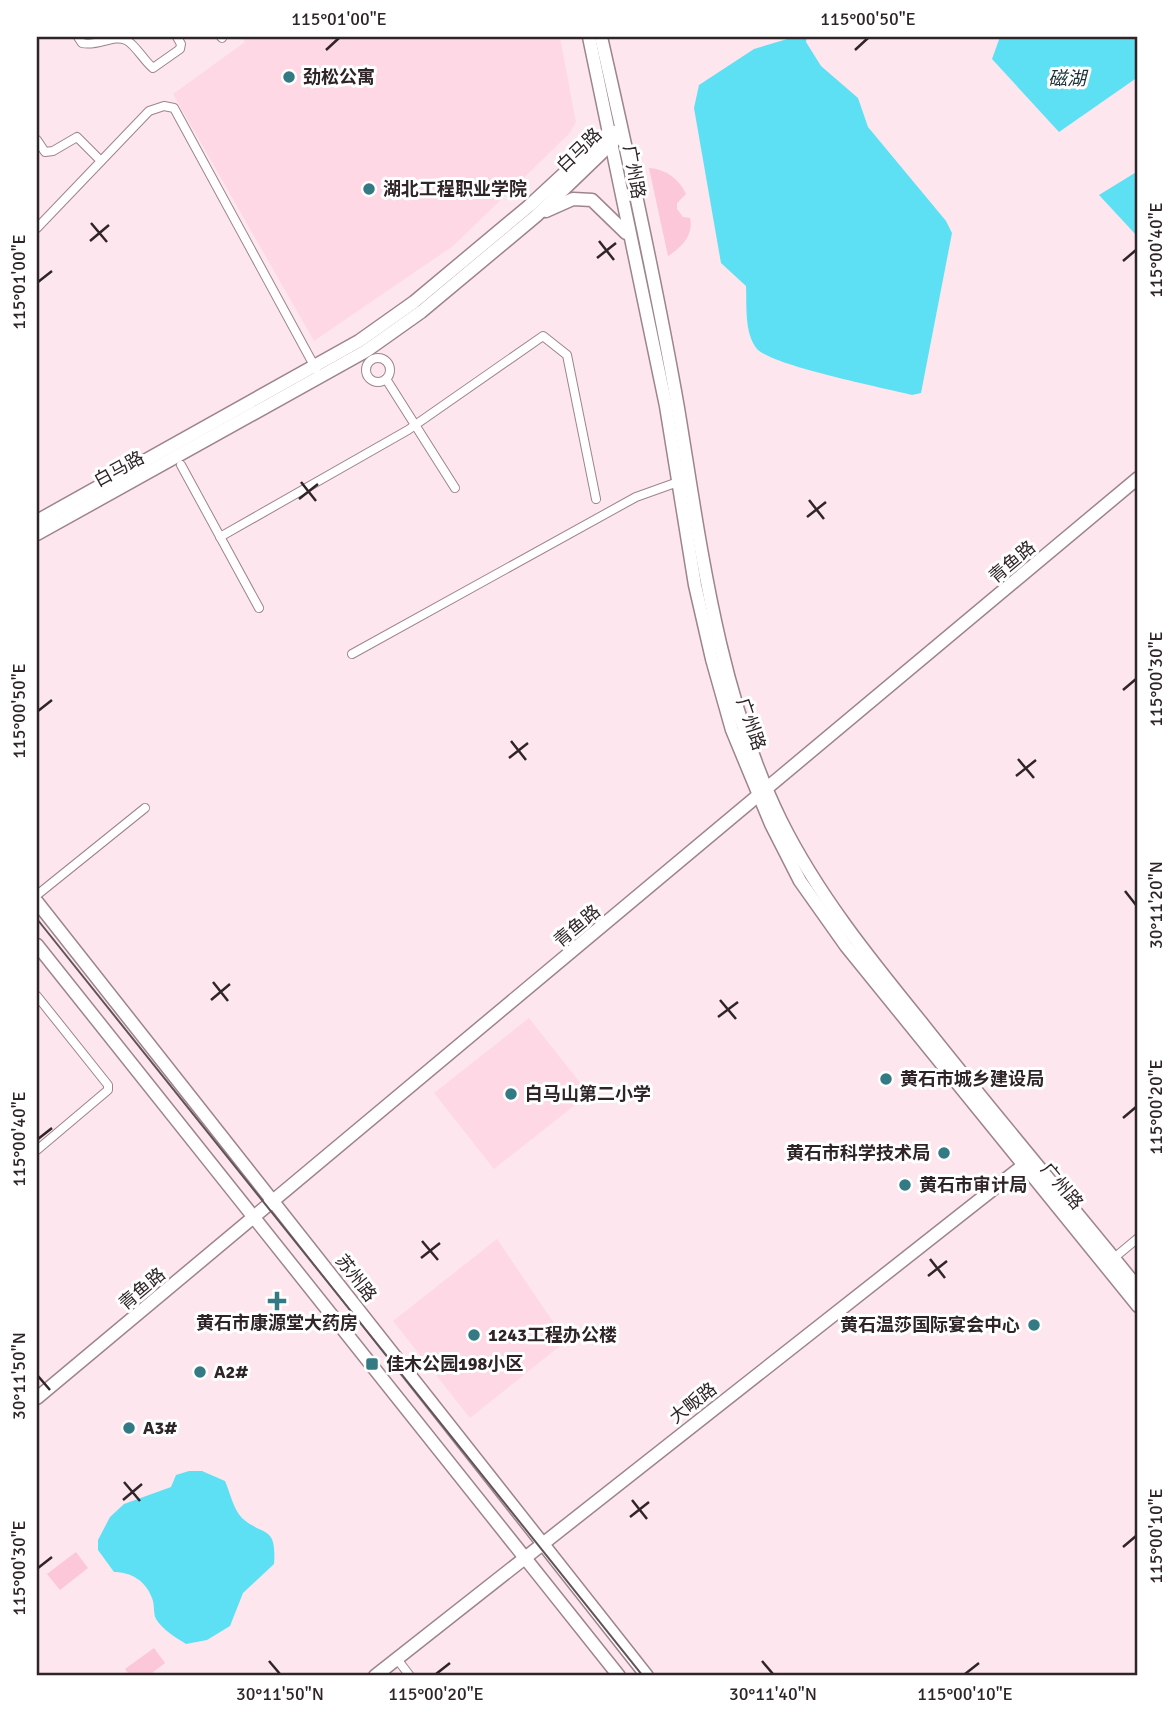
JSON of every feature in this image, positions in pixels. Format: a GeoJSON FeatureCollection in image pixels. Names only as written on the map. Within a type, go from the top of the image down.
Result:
{"type":"FeatureCollection","features":[{"type":"Feature","properties":{"kind":"main road","name":"广州路"},"geometry":{"type":"LineString","coordinates":[[589,37],[628,235],[666,407],[712,659],[732,730],[764,792]]}},
{"type":"Feature","properties":{"kind":"main road","name":"广州路"},"geometry":{"type":"LineString","coordinates":[[601,37],[623,131],[677,405],[709,595],[743,726],[764,792],[800,881],[846,946],[1138,1288]]}},
{"type":"Feature","properties":{"kind":"main road","name":"白马路"},"geometry":{"type":"LineString","coordinates":[[37,522],[318,372],[414,302],[610,138],[623,131]]}},
{"type":"Feature","properties":{"kind":"main road","name":"白马路"},"geometry":{"type":"LineString","coordinates":[[37,534],[421,312],[536,216],[610,138]]}},
{"type":"Feature","properties":{"kind":"main road"},"geometry":{"type":"LineString","coordinates":[[536,216],[573,199],[593,200],[628,235]]}},
{"type":"Feature","properties":{"kind":"main road","name":"青鱼路"},"geometry":{"type":"LineString","coordinates":[[37,1398],[1138,478]]}},
{"type":"Feature","properties":{"kind":"main road","name":"苏州路"},"geometry":{"type":"LineString","coordinates":[[37,902],[647,1676]]}},
{"type":"Feature","properties":{"kind":"main road"},"geometry":{"type":"LineString","coordinates":[[37,945],[619,1676]]}},
{"type":"Feature","properties":{"kind":"main road","name":"广州路"},"geometry":{"type":"LineString","coordinates":[[1028,1162],[1138,1306]]}},
{"type":"Feature","properties":{"kind":"main road","name":"大畈路"},"geometry":{"type":"LineString","coordinates":[[374,1676],[1028,1162]]}},
{"type":"Feature","properties":{"kind":"street"},"geometry":{"type":"LineString","coordinates":[[78,37],[82,43],[92,45],[115,38],[128,41],[153,68],[180,49],[181,44],[177,37]]}},
{"type":"Feature","properties":{"kind":"street"},"geometry":{"type":"LineString","coordinates":[[37,228],[149,111],[164,106],[174,108],[318,372]]}},
{"type":"Feature","properties":{"kind":"street"},"geometry":{"type":"LineString","coordinates":[[37,140],[41,151],[53,151],[77,137],[101,161]]}},
{"type":"Feature","properties":{"kind":"street"},"geometry":{"type":"LineString","coordinates":[[220,537],[415,425],[544,336],[567,355],[596,499]]}},
{"type":"Feature","properties":{"kind":"street"},"geometry":{"type":"LineString","coordinates":[[386,379],[371,380],[362,367],[381,355],[389,368],[386,379],[455,488]]}},
{"type":"Feature","properties":{"kind":"street"},"geometry":{"type":"LineString","coordinates":[[181,465],[259,608]]}},
{"type":"Feature","properties":{"kind":"street"},"geometry":{"type":"LineString","coordinates":[[352,654],[636,497],[678,482]]}},
{"type":"Feature","properties":{"kind":"street"},"geometry":{"type":"LineString","coordinates":[[37,895],[145,808]]}},
{"type":"Feature","properties":{"kind":"street"},"geometry":{"type":"LineString","coordinates":[[37,996],[108,1085],[108,1090],[37,1150]]}},
{"type":"Feature","properties":{"kind":"street"},"geometry":{"type":"LineString","coordinates":[[1114,1258],[1138,1238]]}},
{"type":"Feature","properties":{"kind":"street"},"geometry":{"type":"LineString","coordinates":[[397,1659],[410,1676]]}},
{"type":"Feature","properties":{"kind":"shaded area","name":"湖北工程职业学院"},"geometry":{"type":"Polygon","coordinates":[[[242,37],[560,37],[576,122],[570,133],[453,246],[314,341],[173,94],[245,42],[242,37]]]}},
{"type":"Feature","properties":{"kind":"shaded area"},"geometry":{"type":"Polygon","coordinates":[[[649,168],[661,170],[671,176],[686,194],[677,203],[677,209],[683,217],[690,218],[690,230],[682,245],[668,256],[649,168]]]}},
{"type":"Feature","properties":{"kind":"shaded area","name":"白马山第二小学"},"geometry":{"type":"Polygon","coordinates":[[[529,1018],[589,1094],[494,1169],[434,1093],[529,1018]]]}},
{"type":"Feature","properties":{"kind":"shaded area"},"geometry":{"type":"Polygon","coordinates":[[[497,1239],[566,1341],[470,1418],[393,1321],[497,1239]]]}},
{"type":"Feature","properties":{"kind":"shaded area"},"geometry":{"type":"Polygon","coordinates":[[[76,1552],[88,1568],[60,1590],[47,1574],[76,1552]]]}},
{"type":"Feature","properties":{"kind":"shaded area"},"geometry":{"type":"Polygon","coordinates":[[[154,1648],[165,1663],[148,1676],[130,1676],[125,1669],[154,1648]]]}},
{"type":"Feature","properties":{"kind":"water"},"geometry":{"type":"Polygon","coordinates":[[[794,37],[807,37],[806,42],[821,66],[858,98],[868,127],[946,221],[952,233],[921,393],[912,395],[855,382],[767,356],[757,349],[750,335],[746,286],[721,263],[694,108],[699,85],[754,49],[794,37]]]}},
{"type":"Feature","properties":{"kind":"water","name":"磁湖"},"geometry":{"type":"Polygon","coordinates":[[[1000,37],[1138,37],[1138,77],[1059,132],[992,59],[1000,37]]]}},
{"type":"Feature","properties":{"kind":"water"},"geometry":{"type":"Polygon","coordinates":[[[1138,171],[1138,237],[1099,195],[1138,171]]]}},
{"type":"Feature","properties":{"kind":"water"},"geometry":{"type":"Polygon","coordinates":[[[202,1471],[225,1481],[242,1518],[271,1537],[274,1564],[243,1593],[230,1626],[207,1640],[186,1644],[156,1619],[152,1598],[142,1582],[132,1576],[114,1572],[98,1550],[98,1540],[110,1517],[124,1504],[171,1487],[176,1475],[202,1471]]]}},
{"type":"Feature","properties":{"kind":"tram line"},"geometry":{"type":"LineString","coordinates":[[37,919],[643,1676]]}},
{"type":"Feature","properties":{"kind":"place","name":"劲松公寓"},"geometry":{"type":"Point","coordinates":[289,77]}},
{"type":"Feature","properties":{"kind":"place","name":"湖北工程职业学院"},"geometry":{"type":"Point","coordinates":[369,189]}},
{"type":"Feature","properties":{"kind":"place","name":"黄石市城乡建设局"},"geometry":{"type":"Point","coordinates":[886,1079]}},
{"type":"Feature","properties":{"kind":"place","name":"白马山第二小学"},"geometry":{"type":"Point","coordinates":[511,1094]}},
{"type":"Feature","properties":{"kind":"place","name":"黄石市科学技术局"},"geometry":{"type":"Point","coordinates":[944,1153]}},
{"type":"Feature","properties":{"kind":"place","name":"黄石市审计局"},"geometry":{"type":"Point","coordinates":[905,1185]}},
{"type":"Feature","properties":{"kind":"place","name":"黄石市康源堂大药房"},"geometry":{"type":"Point","coordinates":[277,1301]}},
{"type":"Feature","properties":{"kind":"place","name":"黄石温莎国际宴会中心"},"geometry":{"type":"Point","coordinates":[1034,1325]}},
{"type":"Feature","properties":{"kind":"place","name":"1243工程办公楼"},"geometry":{"type":"Point","coordinates":[474,1335]}},
{"type":"Feature","properties":{"kind":"place","name":"佳木公园198小区"},"geometry":{"type":"Point","coordinates":[372,1364]}},
{"type":"Feature","properties":{"kind":"place","name":"A2#"},"geometry":{"type":"Point","coordinates":[200,1372]}},
{"type":"Feature","properties":{"kind":"place","name":"A3#"},"geometry":{"type":"Point","coordinates":[129,1428]}}]}
